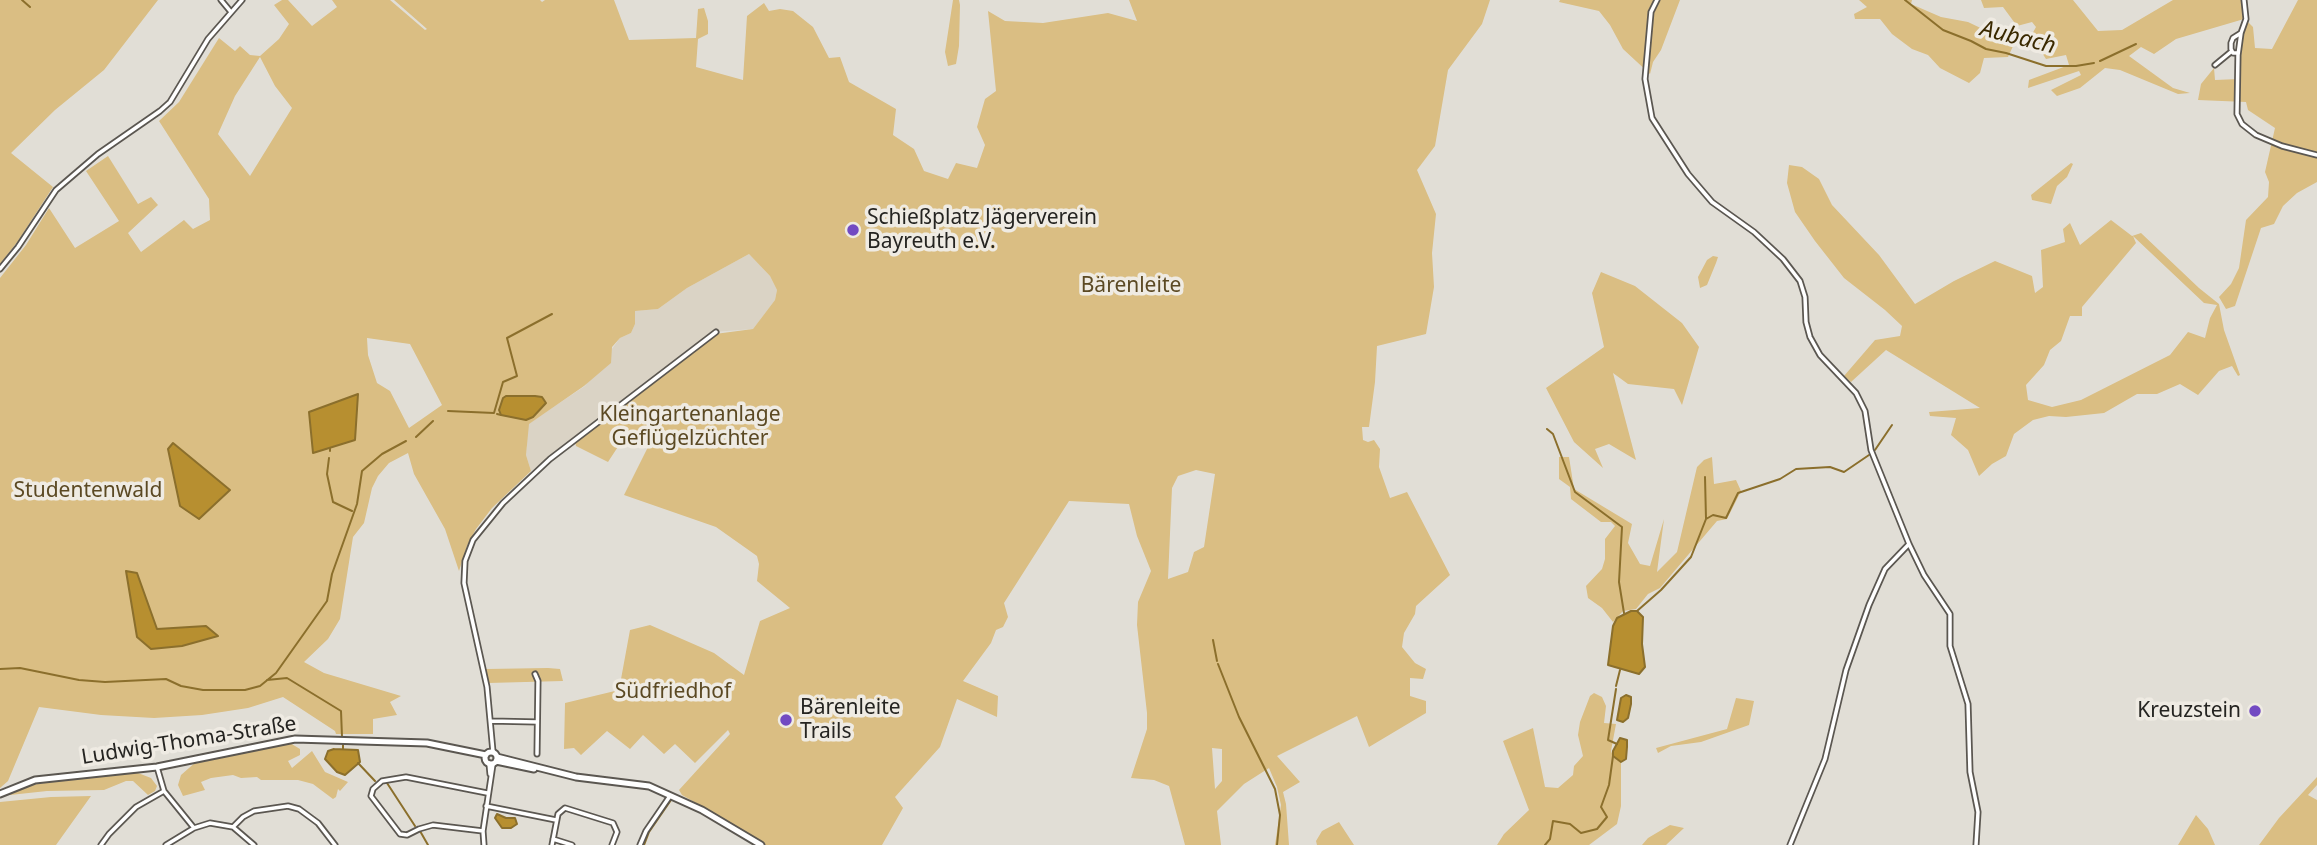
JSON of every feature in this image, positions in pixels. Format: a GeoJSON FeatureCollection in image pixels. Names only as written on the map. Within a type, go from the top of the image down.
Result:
{"type":"FeatureCollection","features":[{"type":"Feature","properties":{"kind":"street"},"geometry":{"type":"LineString","coordinates":[[220,0],[231,12]]}},
{"type":"Feature","properties":{"kind":"street"},"geometry":{"type":"LineString","coordinates":[[0,269],[56,190],[98,154],[152,118],[170,102],[208,39],[242,0]]}},
{"type":"Feature","properties":{"kind":"street"},"geometry":{"type":"LineString","coordinates":[[1657,0],[1651,12],[1645,79],[1653,118],[1688,174],[1712,202],[1754,232],[1783,258],[1800,281],[1805,297],[1806,322],[1810,337],[1821,355],[1856,393],[1865,411],[1871,450],[1909,544],[1924,575],[1950,614],[1950,646],[1968,704],[1970,772],[1978,811],[1976,845]]}},
{"type":"Feature","properties":{"kind":"street"},"geometry":{"type":"LineString","coordinates":[[2244,0],[2246,19],[2238,53],[2237,114],[2242,124],[2256,135],[2282,146],[2317,155]]}},
{"type":"Feature","properties":{"kind":"street"},"geometry":{"type":"LineString","coordinates":[[2232,51],[2233,38],[2241,33]]}},
{"type":"Feature","properties":{"kind":"street"},"geometry":{"type":"LineString","coordinates":[[2232,51],[2238,53]]}},
{"type":"Feature","properties":{"kind":"street"},"geometry":{"type":"LineString","coordinates":[[2215,65],[2232,51]]}},
{"type":"Feature","properties":{"kind":"street"},"geometry":{"type":"LineString","coordinates":[[484,845],[483,831],[491,759],[491,721],[482,660],[464,583],[465,561],[473,540],[503,503],[550,459],[716,332]]}},
{"type":"Feature","properties":{"kind":"street"},"geometry":{"type":"LineString","coordinates":[[1790,845],[1825,759],[1846,670],[1869,605],[1885,569],[1909,544]]}},
{"type":"Feature","properties":{"kind":"street"},"geometry":{"type":"LineString","coordinates":[[535,674],[538,681],[537,754]]}},
{"type":"Feature","properties":{"kind":"street"},"geometry":{"type":"LineString","coordinates":[[491,721],[537,722]]}},
{"type":"Feature","properties":{"kind":"street","name":"Ludwig-Thoma-Straße"},"geometry":{"type":"LineString","coordinates":[[0,794],[35,780],[157,766],[295,739],[427,743],[576,777],[641,784],[672,795],[761,845]]}},
{"type":"Feature","properties":{"kind":"street"},"geometry":{"type":"LineString","coordinates":[[157,766],[164,791],[194,828]]}},
{"type":"Feature","properties":{"kind":"street"},"geometry":{"type":"LineString","coordinates":[[483,831],[433,825],[407,835],[400,834],[371,796],[373,789],[382,781],[406,777],[487,793]]}},
{"type":"Feature","properties":{"kind":"street"},"geometry":{"type":"LineString","coordinates":[[101,845],[136,807],[164,791]]}},
{"type":"Feature","properties":{"kind":"street"},"geometry":{"type":"LineString","coordinates":[[640,845],[646,831],[672,795]]}},
{"type":"Feature","properties":{"kind":"street"},"geometry":{"type":"LineString","coordinates":[[233,827],[254,811],[288,806],[299,809],[318,822],[335,845]]}},
{"type":"Feature","properties":{"kind":"street"},"geometry":{"type":"LineString","coordinates":[[486,806],[556,820]]}},
{"type":"Feature","properties":{"kind":"street"},"geometry":{"type":"LineString","coordinates":[[552,845],[558,814],[565,808],[614,823],[617,832],[612,845]]}},
{"type":"Feature","properties":{"kind":"street"},"geometry":{"type":"LineString","coordinates":[[166,845],[194,828],[210,823],[233,827],[254,845]]}},
{"type":"Feature","properties":{"kind":"street"},"geometry":{"type":"LineString","coordinates":[[553,839],[572,845]]}},
{"type":"Feature","properties":{"kind":"shaded area"},"geometry":{"type":"Polygon","coordinates":[[[749,254],[770,276],[777,290],[775,300],[753,329],[713,332],[531,471],[526,455],[528,424],[585,386],[620,338],[631,333],[635,324],[635,311],[658,309],[687,288],[749,254]]]}},
{"type":"Feature","properties":{"kind":"shaded area"},"geometry":{"type":"Polygon","coordinates":[[[358,394],[355,440],[313,453],[309,412],[358,394]]]}},
{"type":"Feature","properties":{"kind":"shaded area"},"geometry":{"type":"Polygon","coordinates":[[[506,396],[542,397],[546,403],[533,417],[526,420],[501,415],[499,410],[506,396]]]}},
{"type":"Feature","properties":{"kind":"shaded area"},"geometry":{"type":"Polygon","coordinates":[[[173,443],[230,490],[199,519],[180,506],[168,449],[173,443]]]}},
{"type":"Feature","properties":{"kind":"shaded area"},"geometry":{"type":"Polygon","coordinates":[[[126,571],[137,573],[157,629],[206,626],[218,636],[182,646],[151,649],[137,637],[126,571]]]}},
{"type":"Feature","properties":{"kind":"shaded area"},"geometry":{"type":"Polygon","coordinates":[[[1637,611],[1643,617],[1645,667],[1639,674],[1608,665],[1613,626],[1617,618],[1637,611]]]}},
{"type":"Feature","properties":{"kind":"shaded area"},"geometry":{"type":"Polygon","coordinates":[[[1626,695],[1631,697],[1631,704],[1628,718],[1623,722],[1617,720],[1621,698],[1626,695]]]}},
{"type":"Feature","properties":{"kind":"shaded area"},"geometry":{"type":"Polygon","coordinates":[[[1620,738],[1627,740],[1626,759],[1621,762],[1613,756],[1620,738]]]}},
{"type":"Feature","properties":{"kind":"shaded area"},"geometry":{"type":"Polygon","coordinates":[[[358,750],[360,762],[345,775],[337,772],[325,759],[328,751],[358,750]]]}},
{"type":"Feature","properties":{"kind":"shaded area"},"geometry":{"type":"Polygon","coordinates":[[[497,814],[515,818],[517,824],[511,828],[502,828],[495,818],[497,814]]]}},
{"type":"Feature","properties":{"kind":"green space"},"geometry":{"type":"Polygon","coordinates":[[[0,0],[158,0],[104,70],[55,110],[11,153],[53,187],[0,264],[0,0]]]}},
{"type":"Feature","properties":{"kind":"green space"},"geometry":{"type":"Polygon","coordinates":[[[288,0],[312,26],[337,7],[332,0],[390,0],[425,30],[427,29],[394,0],[614,0],[629,40],[696,38],[698,9],[704,8],[708,34],[698,39],[696,67],[743,80],[747,16],[764,3],[769,11],[793,11],[813,27],[829,58],[840,57],[849,82],[896,109],[893,135],[914,149],[924,171],[948,179],[956,163],[977,168],[985,145],[977,127],[985,99],[996,91],[988,11],[1005,21],[1043,23],[1108,13],[1137,21],[1129,0],[1490,0],[1482,24],[1448,70],[1435,146],[1417,170],[1436,214],[1432,253],[1434,287],[1426,334],[1377,346],[1369,427],[1362,427],[1363,440],[1374,440],[1380,449],[1379,467],[1390,498],[1407,492],[1450,575],[1416,606],[1415,614],[1404,633],[1402,647],[1415,663],[1426,669],[1423,679],[1410,678],[1410,696],[1426,701],[1426,713],[1369,747],[1357,716],[1277,756],[1300,782],[1283,792],[1289,845],[1275,845],[1281,805],[1269,768],[1244,784],[1217,811],[1221,845],[1185,845],[1169,786],[1154,780],[1131,778],[1147,729],[1137,625],[1138,602],[1151,571],[1137,536],[1129,504],[1069,501],[1004,603],[1008,617],[1003,627],[996,630],[991,643],[963,681],[998,696],[997,717],[957,699],[940,747],[895,797],[903,808],[882,845],[761,845],[760,840],[682,795],[679,790],[730,734],[728,730],[695,763],[675,744],[664,754],[643,735],[630,749],[607,731],[581,755],[574,748],[564,749],[565,703],[619,690],[630,630],[650,625],[714,653],[744,675],[760,621],[790,608],[757,581],[757,556],[716,527],[624,495],[649,445],[625,436],[608,462],[576,446],[575,441],[715,334],[753,329],[775,300],[777,290],[770,276],[749,254],[687,288],[658,309],[635,311],[635,324],[631,333],[620,338],[612,347],[611,363],[584,386],[529,424],[526,455],[531,471],[492,508],[476,529],[459,571],[445,529],[414,474],[408,453],[389,463],[378,476],[372,488],[364,523],[353,537],[340,619],[328,639],[304,662],[324,673],[401,696],[390,702],[397,715],[373,719],[373,734],[336,734],[283,697],[248,708],[154,718],[39,707],[8,781],[0,788],[0,278],[26,245],[49,208],[75,248],[119,221],[86,171],[108,156],[138,204],[151,197],[158,205],[128,233],[141,252],[184,220],[193,229],[210,220],[209,199],[159,121],[179,102],[219,38],[235,51],[240,46],[250,55],[260,56],[279,39],[289,24],[274,5],[288,0]],[[260,57],[235,96],[218,134],[250,176],[292,108],[275,86],[260,57]],[[367,338],[368,355],[377,383],[390,391],[409,428],[442,405],[410,344],[367,338]],[[1196,470],[1178,476],[1172,488],[1168,579],[1188,572],[1194,552],[1204,547],[1215,474],[1196,470]],[[127,571],[157,629],[137,574],[127,571]],[[1212,748],[1215,789],[1222,781],[1222,749],[1212,748]]]}},
{"type":"Feature","properties":{"kind":"green space"},"geometry":{"type":"Polygon","coordinates":[[[953,0],[959,0],[960,5],[959,46],[956,64],[948,66],[945,52],[953,0]]]}},
{"type":"Feature","properties":{"kind":"green space"},"geometry":{"type":"Polygon","coordinates":[[[1680,0],[1650,74],[1623,49],[1599,11],[1559,2],[1680,0]]]}},
{"type":"Feature","properties":{"kind":"green space"},"geometry":{"type":"Polygon","coordinates":[[[1859,0],[1912,0],[1911,4],[1941,17],[1968,22],[2014,44],[2008,57],[1984,58],[1980,73],[1969,83],[1940,68],[1928,55],[1912,49],[1892,34],[1880,19],[1855,19],[1854,14],[1867,7],[1859,0]]]}},
{"type":"Feature","properties":{"kind":"green space"},"geometry":{"type":"Polygon","coordinates":[[[1981,0],[2073,0],[2098,31],[2122,30],[2173,0],[2242,0],[2244,19],[2176,39],[2154,54],[2141,47],[2129,56],[2173,88],[2190,93],[2178,94],[2120,70],[2105,68],[2080,88],[2057,96],[2051,90],[2081,75],[2079,71],[2028,88],[2029,80],[2069,65],[2066,55],[2046,59],[2031,36],[2036,27],[2032,22],[2017,26],[2003,7],[1984,8],[1981,0]]]}},
{"type":"Feature","properties":{"kind":"green space"},"geometry":{"type":"Polygon","coordinates":[[[2298,0],[2317,0],[2317,182],[2297,193],[2283,206],[2274,224],[2261,228],[2235,306],[2226,309],[2219,297],[2231,284],[2239,268],[2246,220],[2268,197],[2269,182],[2265,172],[2275,128],[2248,110],[2246,102],[2198,100],[2201,84],[2214,68],[2215,80],[2239,79],[2243,34],[2247,21],[2253,27],[2255,48],[2272,49],[2298,0]]]}},
{"type":"Feature","properties":{"kind":"green space"},"geometry":{"type":"Polygon","coordinates":[[[2073,164],[2067,177],[2057,186],[2051,204],[2032,200],[2031,195],[2073,164]]]}},
{"type":"Feature","properties":{"kind":"green space"},"geometry":{"type":"Polygon","coordinates":[[[1789,165],[1802,167],[1819,179],[1832,205],[1879,255],[1915,304],[1995,261],[2032,276],[2035,293],[2043,287],[2041,250],[2065,242],[2063,229],[2070,223],[2080,245],[2111,220],[2132,236],[2141,233],[2219,304],[2224,330],[2240,375],[2238,376],[2232,366],[2219,371],[2198,395],[2180,384],[2157,394],[2137,394],[2104,413],[2049,416],[2033,420],[2014,434],[2006,456],[1979,476],[1968,450],[1951,435],[1956,418],[1930,416],[1929,412],[1980,408],[1886,350],[1851,382],[1844,376],[1875,340],[1900,336],[1902,326],[1844,278],[1795,212],[1787,183],[1789,165]],[[2133,236],[2136,243],[2082,307],[2082,316],[2070,316],[2061,341],[2050,350],[2044,365],[2026,385],[2028,400],[2052,407],[2081,400],[2170,355],[2188,332],[2205,338],[2210,318],[2217,305],[2204,303],[2133,236]]]}},
{"type":"Feature","properties":{"kind":"green space"},"geometry":{"type":"Polygon","coordinates":[[[1713,256],[1718,257],[1716,263],[1707,285],[1700,288],[1698,277],[1707,260],[1713,256]]]}},
{"type":"Feature","properties":{"kind":"green space"},"geometry":{"type":"Polygon","coordinates":[[[1601,272],[1635,286],[1682,323],[1699,347],[1682,405],[1674,389],[1628,384],[1613,373],[1636,460],[1609,444],[1595,449],[1603,468],[1574,442],[1546,388],[1604,347],[1592,293],[1601,272]]]}},
{"type":"Feature","properties":{"kind":"green space"},"geometry":{"type":"Polygon","coordinates":[[[1559,457],[1569,457],[1574,489],[1632,524],[1628,543],[1640,564],[1650,566],[1664,519],[1657,572],[1677,552],[1697,467],[1704,460],[1712,457],[1714,484],[1736,480],[1741,491],[1727,519],[1717,521],[1660,588],[1648,594],[1636,609],[1623,611],[1613,622],[1602,608],[1588,598],[1586,586],[1602,569],[1605,539],[1615,526],[1611,522],[1601,522],[1571,499],[1570,487],[1559,479],[1559,457]]]}},
{"type":"Feature","properties":{"kind":"green space"},"geometry":{"type":"Polygon","coordinates":[[[486,669],[560,669],[563,681],[488,683],[486,669]]]}},
{"type":"Feature","properties":{"kind":"green space"},"geometry":{"type":"Polygon","coordinates":[[[1594,693],[1602,697],[1606,706],[1604,723],[1616,724],[1611,751],[1621,762],[1621,806],[1617,824],[1589,845],[1497,845],[1504,834],[1529,810],[1503,741],[1533,728],[1545,787],[1558,788],[1573,775],[1574,766],[1583,756],[1578,735],[1580,722],[1590,696],[1594,693]]]}},
{"type":"Feature","properties":{"kind":"green space"},"geometry":{"type":"Polygon","coordinates":[[[1736,698],[1754,701],[1749,725],[1701,742],[1671,746],[1658,753],[1656,748],[1727,729],[1736,698]]]}},
{"type":"Feature","properties":{"kind":"green space"},"geometry":{"type":"Polygon","coordinates":[[[290,743],[300,749],[300,755],[288,761],[292,768],[312,751],[325,772],[348,782],[340,791],[338,789],[336,797],[333,799],[313,784],[298,780],[261,780],[257,777],[241,778],[233,775],[201,782],[205,790],[183,796],[178,785],[181,775],[197,761],[290,743]]]}},
{"type":"Feature","properties":{"kind":"green space"},"geometry":{"type":"Polygon","coordinates":[[[125,772],[151,778],[157,786],[155,791],[148,795],[133,781],[126,781],[104,790],[9,793],[37,784],[125,772]]]}},
{"type":"Feature","properties":{"kind":"green space"},"geometry":{"type":"Polygon","coordinates":[[[2317,777],[2317,785],[2308,795],[2317,800],[2317,845],[2259,845],[2279,818],[2317,777]]]}},
{"type":"Feature","properties":{"kind":"green space"},"geometry":{"type":"Polygon","coordinates":[[[91,796],[56,845],[0,845],[0,802],[91,796]]]}},
{"type":"Feature","properties":{"kind":"green space"},"geometry":{"type":"Polygon","coordinates":[[[2196,815],[2208,829],[2215,845],[2178,845],[2196,815]]]}},
{"type":"Feature","properties":{"kind":"green space"},"geometry":{"type":"Polygon","coordinates":[[[1339,822],[1354,845],[1317,845],[1316,841],[1322,831],[1339,822]]]}},
{"type":"Feature","properties":{"kind":"green space"},"geometry":{"type":"Polygon","coordinates":[[[1670,825],[1684,828],[1666,845],[1642,845],[1648,838],[1670,825]]]}},
{"type":"Feature","properties":{"kind":"waterway"},"geometry":{"type":"LineString","coordinates":[[22,0],[30,7]]}},
{"type":"Feature","properties":{"kind":"waterway","name":"Aubach"},"geometry":{"type":"LineString","coordinates":[[1905,0],[1943,30],[1986,49],[2046,66],[2094,63]]}},
{"type":"Feature","properties":{"kind":"waterway","name":"Aubach"},"geometry":{"type":"LineString","coordinates":[[2100,61],[2136,44]]}},
{"type":"Feature","properties":{"kind":"waterway"},"geometry":{"type":"LineString","coordinates":[[448,411],[494,413],[503,382],[517,376],[507,338],[552,314]]}},
{"type":"Feature","properties":{"kind":"waterway"},"geometry":{"type":"LineString","coordinates":[[497,414],[501,415]]}},
{"type":"Feature","properties":{"kind":"waterway"},"geometry":{"type":"LineString","coordinates":[[416,437],[433,421]]}},
{"type":"Feature","properties":{"kind":"waterway"},"geometry":{"type":"LineString","coordinates":[[1875,450],[1892,425]]}},
{"type":"Feature","properties":{"kind":"waterway"},"geometry":{"type":"LineString","coordinates":[[1547,429],[1553,434],[1575,492],[1622,527],[1619,582],[1624,613]]}},
{"type":"Feature","properties":{"kind":"waterway"},"geometry":{"type":"LineString","coordinates":[[0,669],[20,668],[79,680],[105,682],[166,679],[181,686],[203,690],[245,690],[260,686],[276,673],[327,601],[332,574],[357,504],[362,471],[382,454],[406,441]]}},
{"type":"Feature","properties":{"kind":"waterway"},"geometry":{"type":"LineString","coordinates":[[1706,519],[1713,515],[1726,518],[1738,493],[1780,479],[1796,469],[1830,467],[1844,472],[1869,455]]}},
{"type":"Feature","properties":{"kind":"waterway"},"geometry":{"type":"LineString","coordinates":[[329,458],[327,474],[333,502],[352,511]]}},
{"type":"Feature","properties":{"kind":"waterway"},"geometry":{"type":"LineString","coordinates":[[1637,611],[1661,590],[1691,557],[1706,519],[1705,477]]}},
{"type":"Feature","properties":{"kind":"waterway"},"geometry":{"type":"LineString","coordinates":[[1213,640],[1217,661]]}},
{"type":"Feature","properties":{"kind":"waterway"},"geometry":{"type":"LineString","coordinates":[[1218,664],[1239,717],[1275,789],[1280,815],[1277,845]]}},
{"type":"Feature","properties":{"kind":"waterway"},"geometry":{"type":"LineString","coordinates":[[1616,686],[1620,670]]}},
{"type":"Feature","properties":{"kind":"waterway"},"geometry":{"type":"LineString","coordinates":[[267,680],[287,678],[341,711],[342,737]]}},
{"type":"Feature","properties":{"kind":"waterway"},"geometry":{"type":"LineString","coordinates":[[1616,689],[1608,740],[1617,744]]}},
{"type":"Feature","properties":{"kind":"waterway"},"geometry":{"type":"LineString","coordinates":[[343,743],[343,749]]}},
{"type":"Feature","properties":{"kind":"waterway"},"geometry":{"type":"LineString","coordinates":[[1545,845],[1550,839],[1553,821],[1570,824],[1581,833],[1597,829],[1607,817],[1601,807],[1609,785],[1613,756]]}},
{"type":"Feature","properties":{"kind":"waterway"},"geometry":{"type":"LineString","coordinates":[[358,763],[375,781]]}},
{"type":"Feature","properties":{"kind":"waterway"},"geometry":{"type":"LineString","coordinates":[[387,783],[415,826]]}},
{"type":"Feature","properties":{"kind":"waterway"},"geometry":{"type":"LineString","coordinates":[[644,845],[649,832],[671,800]]}},
{"type":"Feature","properties":{"kind":"waterway"},"geometry":{"type":"LineString","coordinates":[[420,831],[428,845]]}},
{"type":"Feature","properties":{"kind":"place","name":"Schießplatz Jägerverein Bayreuth e.V."},"geometry":{"type":"Point","coordinates":[853,230]}},
{"type":"Feature","properties":{"kind":"place","name":"Kreuzstein"},"geometry":{"type":"Point","coordinates":[2255,711]}},
{"type":"Feature","properties":{"kind":"place","name":"Bärenleite Trails"},"geometry":{"type":"Point","coordinates":[786,720]}},
{"type":"Feature","properties":{"kind":"park label","name":"Bärenleite"},"geometry":{"type":"Point","coordinates":[1131,286]}},
{"type":"Feature","properties":{"kind":"park label","name":"Kleingartenanlage Geflügelzüchter"},"geometry":{"type":"Point","coordinates":[690,427]}},
{"type":"Feature","properties":{"kind":"park label","name":"Studentenwald"},"geometry":{"type":"Point","coordinates":[88,491]}},
{"type":"Feature","properties":{"kind":"park label","name":"Südfriedhof"},"geometry":{"type":"Point","coordinates":[673,692]}}]}
